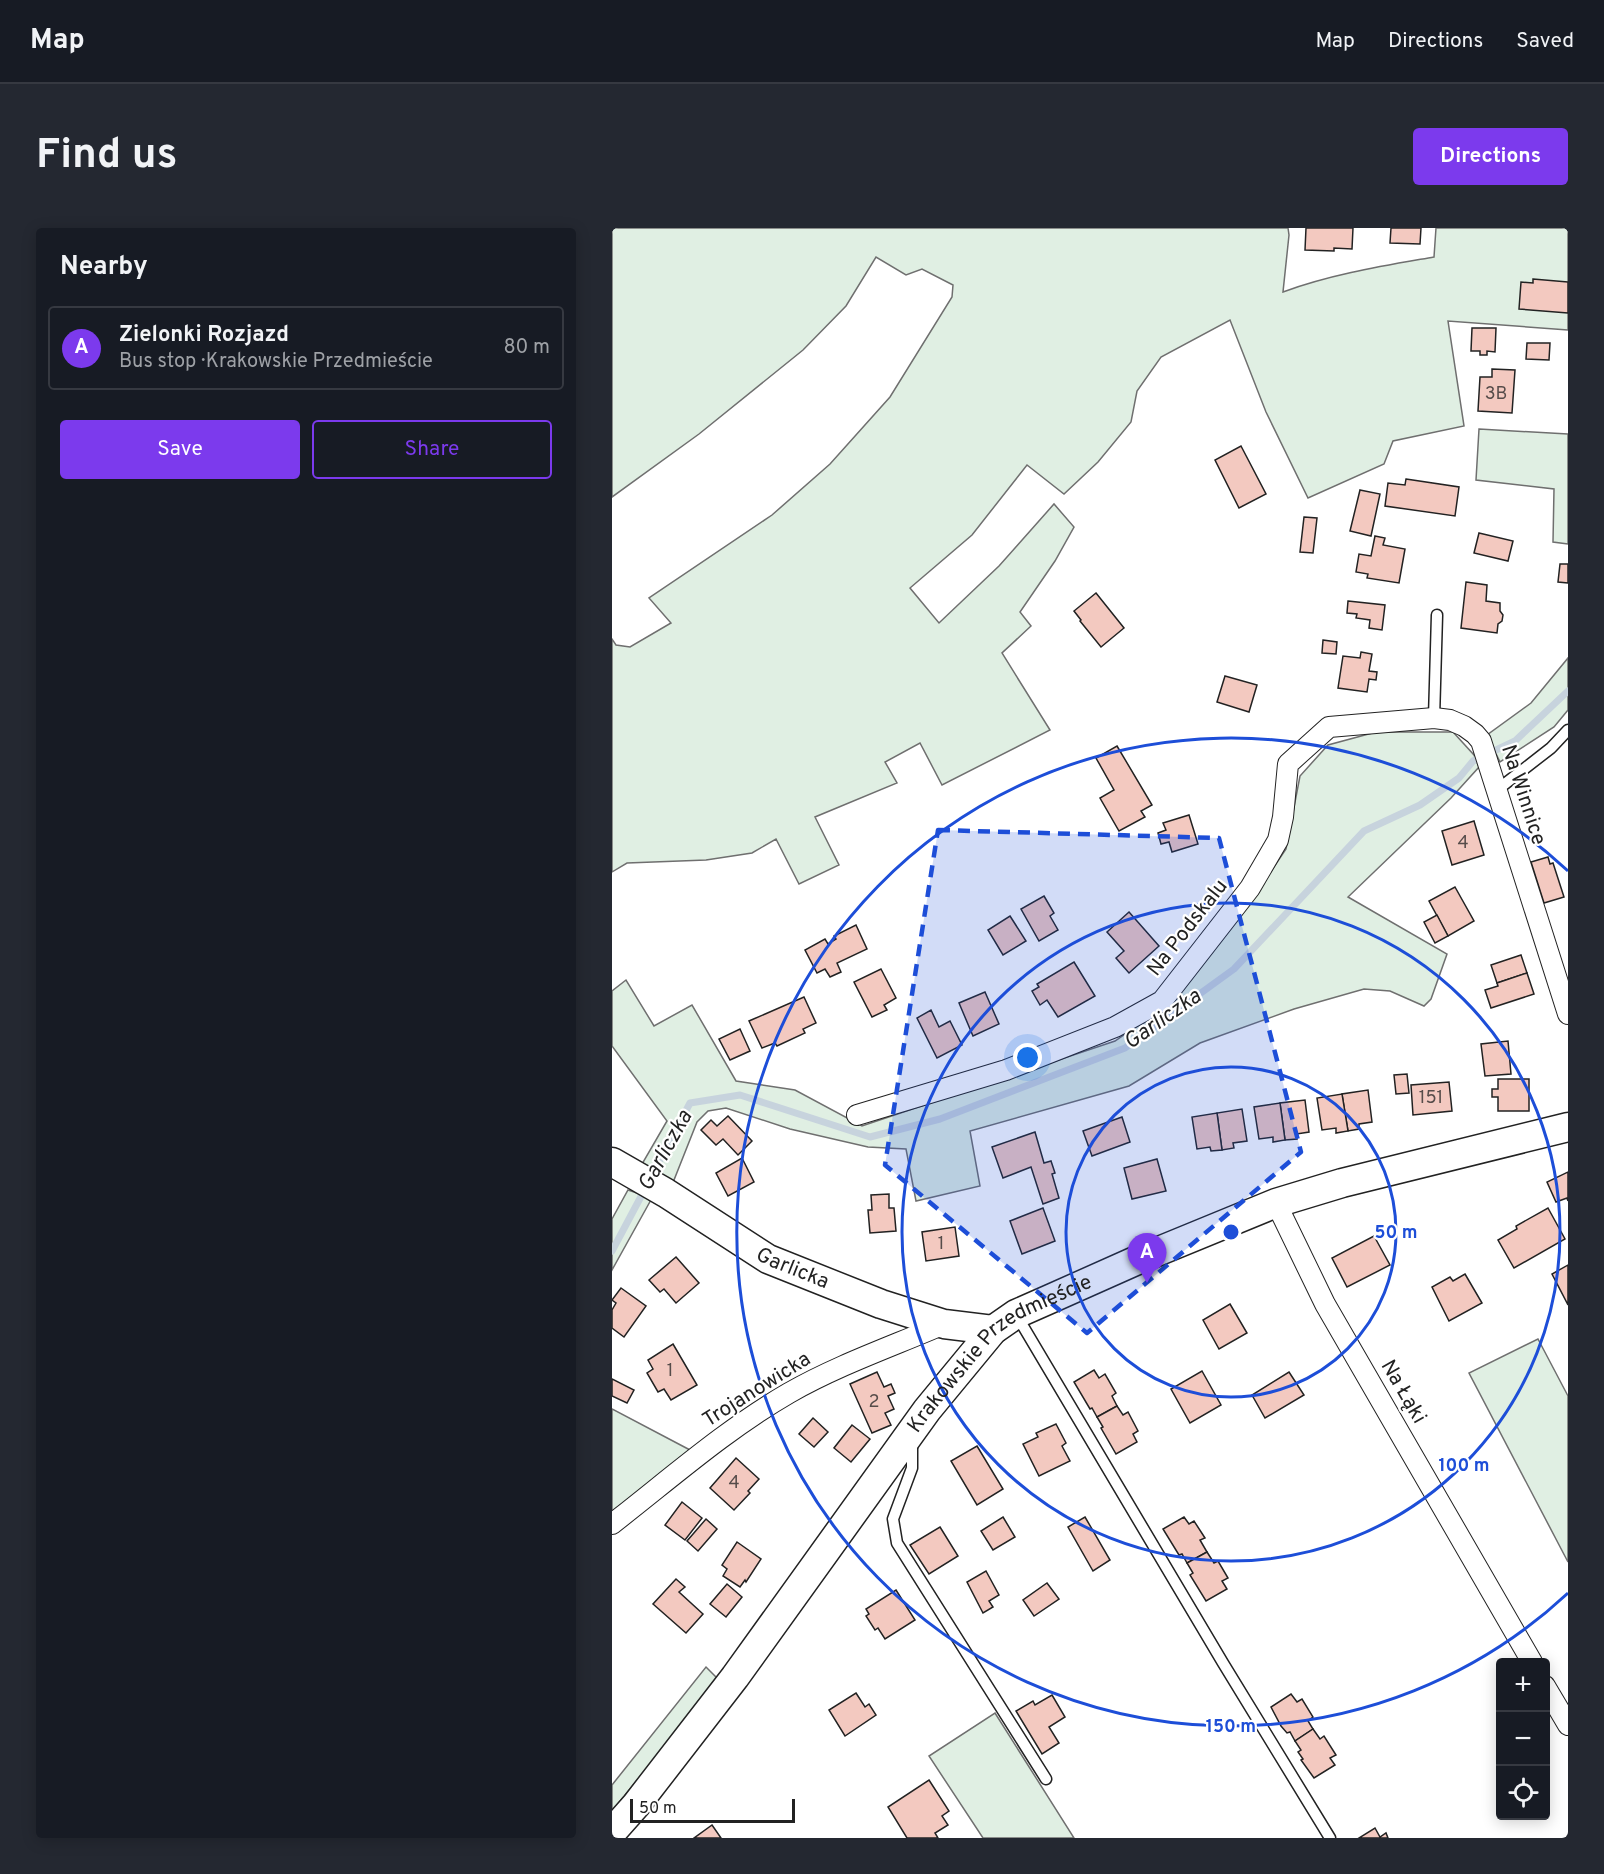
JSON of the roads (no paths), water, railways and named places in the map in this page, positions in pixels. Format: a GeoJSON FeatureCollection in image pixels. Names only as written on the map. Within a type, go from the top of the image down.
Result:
{"type":"FeatureCollection","features":[{"type":"Feature","properties":{"kind":"main road","name":"Krakowskie Przedmieście"},"geometry":{"type":"LineString","coordinates":[[612,1832],[636,1805],[735,1677],[912,1430],[993,1330],[1016,1314],[1142,1258],[1276,1203],[1333,1185],[1568,1127]]}},
{"type":"Feature","properties":{"kind":"main road","name":"Garlicka"},"geometry":{"type":"LineString","coordinates":[[616,1165],[666,1193],[768,1259],[881,1304],[944,1324],[993,1330]]}},
{"type":"Feature","properties":{"kind":"street","name":"Na Winnice"},"geometry":{"type":"LineString","coordinates":[[1434,718],[1450,720],[1464,726],[1481,741],[1568,1014]]}},
{"type":"Feature","properties":{"kind":"street","name":"Na Podskalu"},"geometry":{"type":"LineString","coordinates":[[858,1115],[1006,1070],[1115,1027],[1162,1001],[1250,888],[1278,840],[1283,817],[1288,764],[1329,727],[1434,718]]}},
{"type":"Feature","properties":{"kind":"street","name":"Na Łąki"},"geometry":{"type":"LineString","coordinates":[[1276,1203],[1325,1304],[1530,1658]]}},
{"type":"Feature","properties":{"kind":"street","name":"Trojanowicka"},"geometry":{"type":"LineString","coordinates":[[612,1524],[739,1424],[782,1398],[843,1367],[944,1324]]}},
{"type":"Feature","properties":{"kind":"street"},"geometry":{"type":"LineString","coordinates":[[1550,1694],[1568,1725]]}},
{"type":"Feature","properties":{"kind":"lane"},"geometry":{"type":"LineString","coordinates":[[1434,718],[1437,615]]}},
{"type":"Feature","properties":{"kind":"lane"},"geometry":{"type":"LineString","coordinates":[[1497,790],[1551,748],[1568,730]]}},
{"type":"Feature","properties":{"kind":"lane"},"geometry":{"type":"LineString","coordinates":[[1016,1314],[1223,1663],[1330,1838]]}},
{"type":"Feature","properties":{"kind":"lane"},"geometry":{"type":"LineString","coordinates":[[912,1430],[912,1468],[893,1519],[897,1543],[1046,1779]]}},
{"type":"Feature","properties":{"kind":"waterway","name":"Garliczka"},"geometry":{"type":"LineString","coordinates":[[651,1177],[690,1103],[740,1095],[870,1137],[940,1119],[1125,1048],[1234,969],[1364,831],[1420,805],[1459,778],[1473,761],[1515,741],[1568,691]]}},
{"type":"Feature","properties":{"kind":"waterway","name":"Garliczka"},"geometry":{"type":"LineString","coordinates":[[612,1251],[645,1189]]}},
{"type":"Feature","properties":{"kind":"place","name":"Zielonki Rozjazd"},"geometry":{"type":"Point","coordinates":[1147,1283]}}]}
